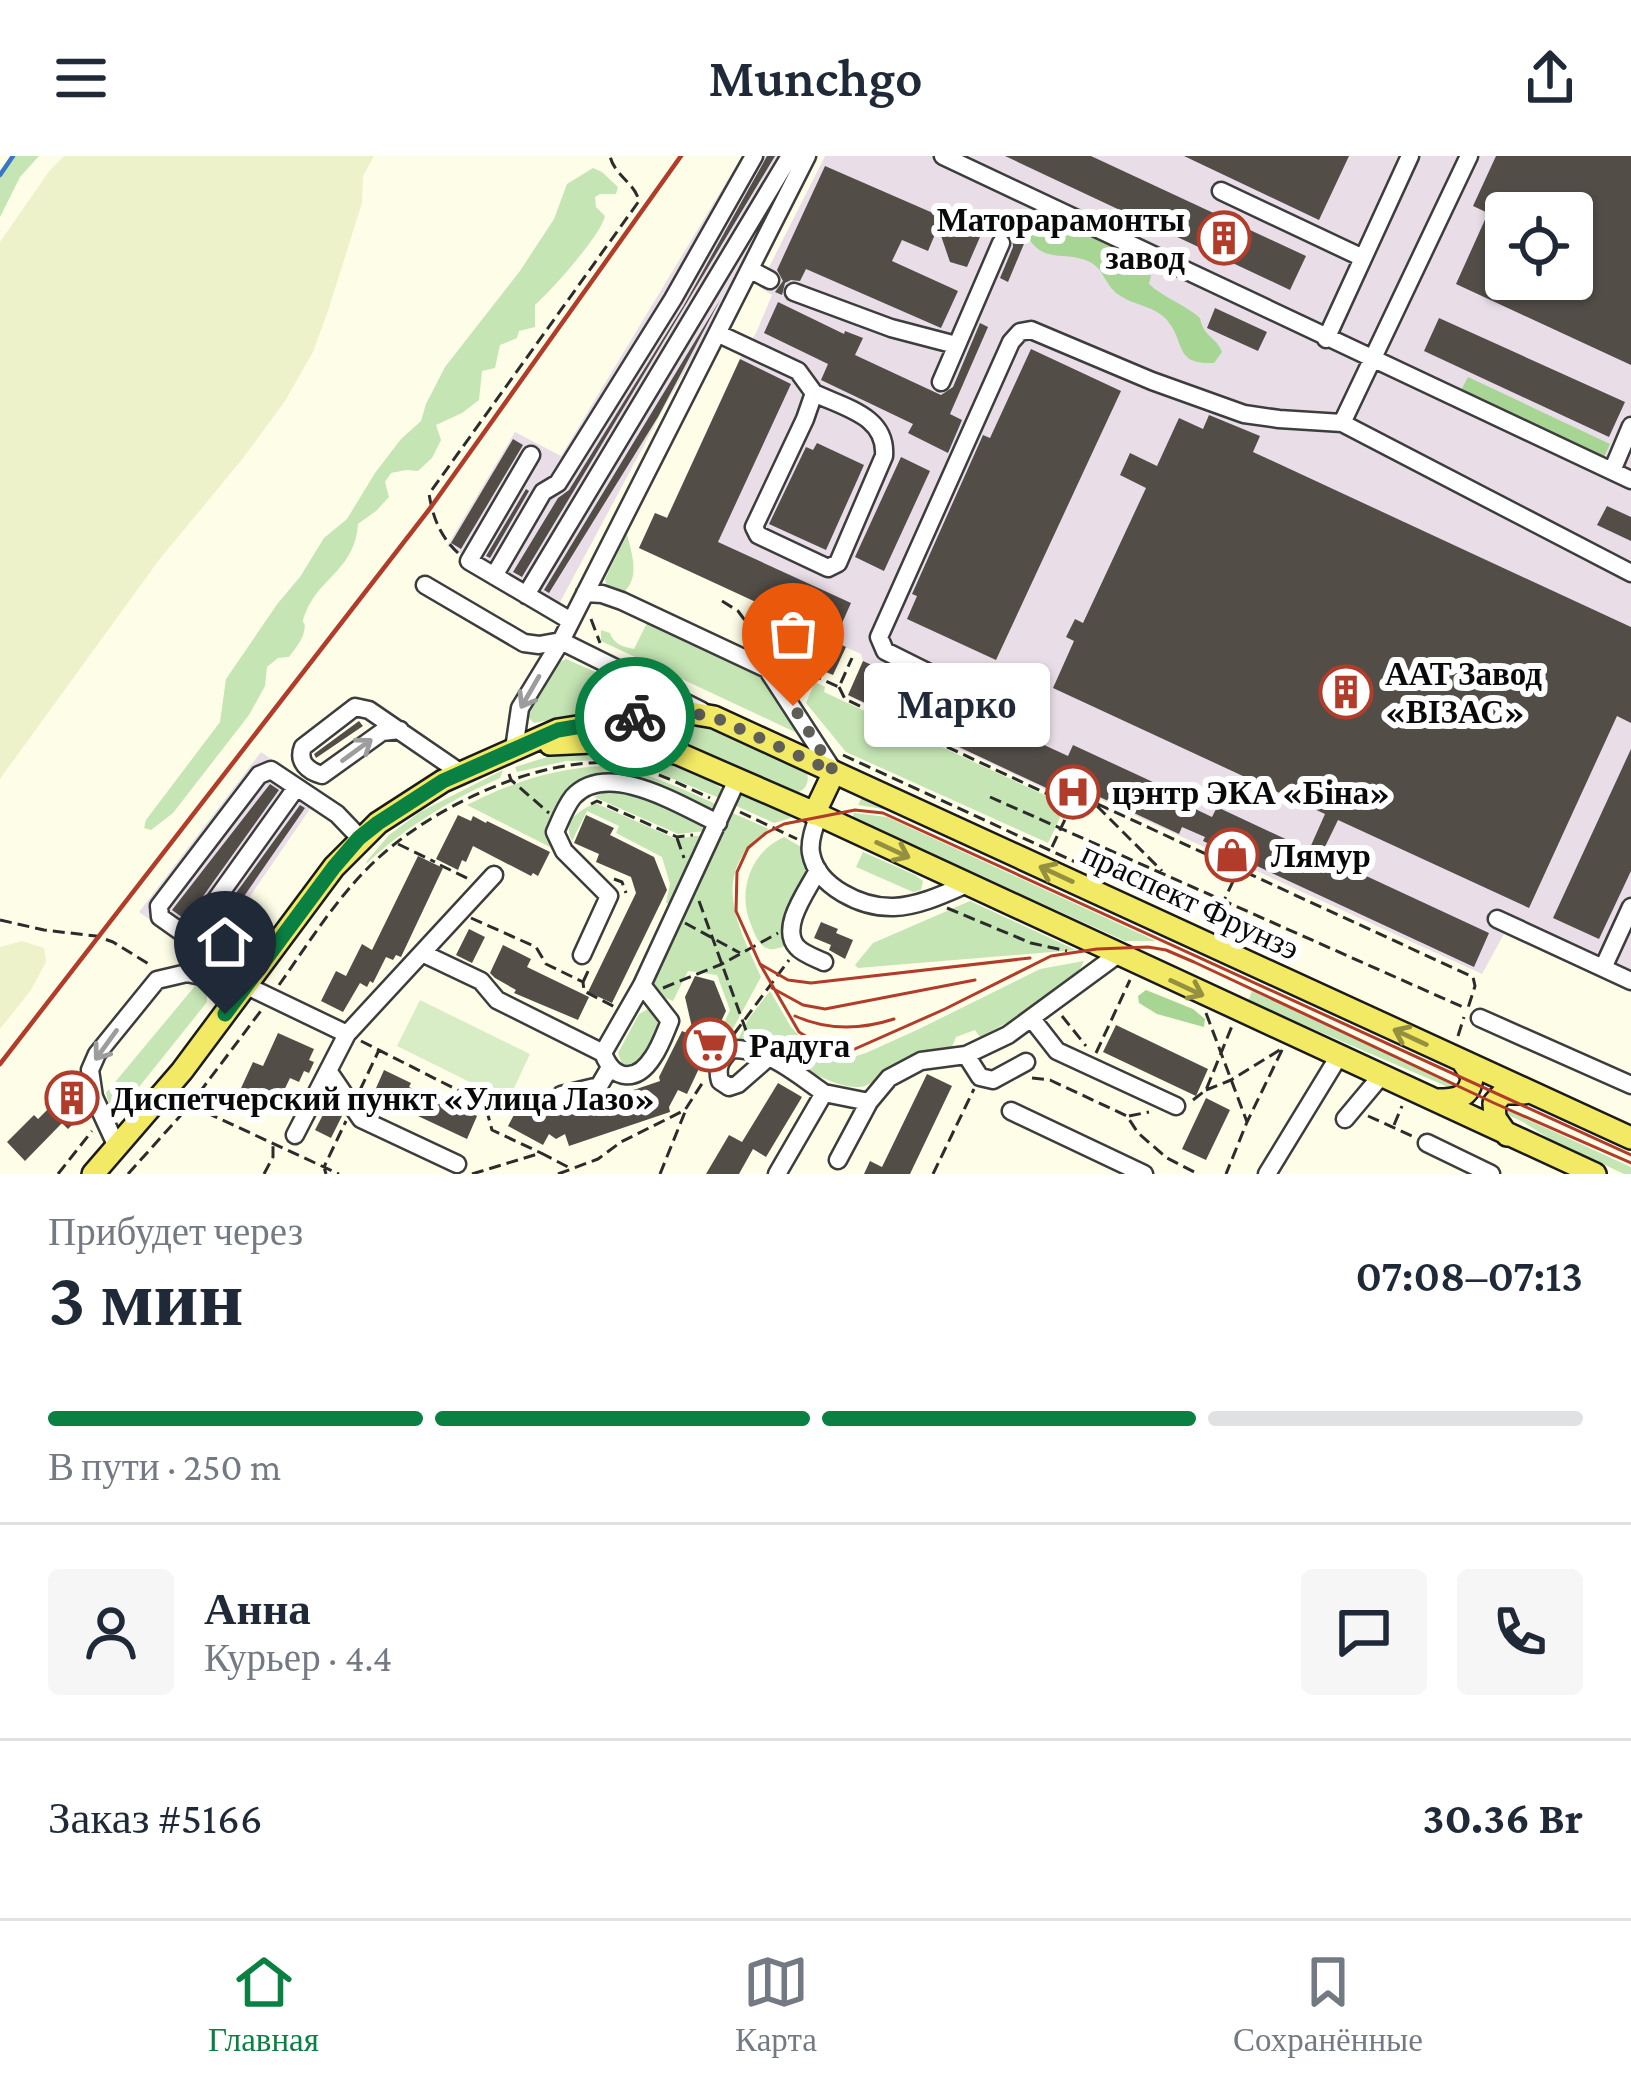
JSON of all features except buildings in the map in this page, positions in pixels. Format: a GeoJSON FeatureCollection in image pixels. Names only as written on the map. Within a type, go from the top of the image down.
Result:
{"type":"FeatureCollection","features":[{"type":"Feature","properties":{"kind":"main road","name":"праспект Фрунзэ"},"geometry":{"type":"LineString","coordinates":[[510,758],[558,730],[685,712],[714,717],[1629,1136]]}},
{"type":"Feature","properties":{"kind":"main road"},"geometry":{"type":"LineString","coordinates":[[679,754],[678,724],[685,712]]}},
{"type":"Feature","properties":{"kind":"main road","name":"праспект Фрунзэ"},"geometry":{"type":"LineString","coordinates":[[93,1174],[182,1071],[359,838],[408,802],[461,772],[558,743],[613,740],[679,754],[967,884],[1110,961],[1339,1056],[1375,1083],[1430,1099],[1594,1174]]}},
{"type":"Feature","properties":{"kind":"main road"},"geometry":{"type":"LineString","coordinates":[[816,815],[834,772]]}},
{"type":"Feature","properties":{"kind":"main road"},"geometry":{"type":"LineString","coordinates":[[1430,1099],[1459,1099],[1468,1090],[1472,1076],[1463,1062]]}},
{"type":"Feature","properties":{"kind":"main road"},"geometry":{"type":"LineString","coordinates":[[1507,1135],[1495,1118],[1494,1102],[1502,1093],[1531,1093]]}},
{"type":"Feature","properties":{"kind":"street"},"geometry":{"type":"LineString","coordinates":[[494,576],[543,492],[558,483],[673,299],[754,156]]}},
{"type":"Feature","properties":{"kind":"street"},"geometry":{"type":"LineString","coordinates":[[526,595],[790,156]]}},
{"type":"Feature","properties":{"kind":"street"},"geometry":{"type":"LineString","coordinates":[[510,758],[520,708],[590,593],[807,156]]}},
{"type":"Feature","properties":{"kind":"street"},"geometry":{"type":"LineString","coordinates":[[1326,339],[1410,156]]}},
{"type":"Feature","properties":{"kind":"street"},"geometry":{"type":"LineString","coordinates":[[1342,423],[1469,156]]}},
{"type":"Feature","properties":{"kind":"street"},"geometry":{"type":"LineString","coordinates":[[956,159],[1326,339],[1631,480]]}},
{"type":"Feature","properties":{"kind":"street"},"geometry":{"type":"LineString","coordinates":[[1221,191],[1364,258]]}},
{"type":"Feature","properties":{"kind":"street"},"geometry":{"type":"LineString","coordinates":[[940,382],[1001,243]]}},
{"type":"Feature","properties":{"kind":"street"},"geometry":{"type":"LineString","coordinates":[[751,270],[770,280]]}},
{"type":"Feature","properties":{"kind":"street"},"geometry":{"type":"LineString","coordinates":[[794,292],[891,328],[956,345]]}},
{"type":"Feature","properties":{"kind":"street"},"geometry":{"type":"LineString","coordinates":[[929,673],[885,651],[879,637],[1010,342],[1020,332],[1031,330],[1244,414],[1342,423],[1631,573]]}},
{"type":"Feature","properties":{"kind":"street"},"geometry":{"type":"LineString","coordinates":[[718,334],[798,371],[814,393],[882,430],[884,456],[838,563],[827,568],[758,535],[754,526],[814,393]]}},
{"type":"Feature","properties":{"kind":"street"},"geometry":{"type":"LineString","coordinates":[[1612,471],[1631,427]]}},
{"type":"Feature","properties":{"kind":"street"},"geometry":{"type":"LineString","coordinates":[[532,455],[469,561],[571,621]]}},
{"type":"Feature","properties":{"kind":"street"},"geometry":{"type":"LineString","coordinates":[[518,478],[543,492]]}},
{"type":"Feature","properties":{"kind":"street"},"geometry":{"type":"LineString","coordinates":[[425,585],[524,643],[561,640],[714,717]]}},
{"type":"Feature","properties":{"kind":"street"},"geometry":{"type":"LineString","coordinates":[[590,593],[622,601],[767,669],[834,772]]}},
{"type":"Feature","properties":{"kind":"street"},"geometry":{"type":"LineString","coordinates":[[400,730],[382,732],[322,775],[312,772],[300,754],[356,707],[369,710],[400,730],[461,772]]}},
{"type":"Feature","properties":{"kind":"street"},"geometry":{"type":"LineString","coordinates":[[296,788],[192,933],[184,934],[160,916],[159,906],[260,775],[271,770],[337,814],[359,838]]}},
{"type":"Feature","properties":{"kind":"street"},"geometry":{"type":"LineString","coordinates":[[561,1095],[599,1086],[627,1014],[645,989],[737,780]]}},
{"type":"Feature","properties":{"kind":"street"},"geometry":{"type":"LineString","coordinates":[[587,960],[609,896],[563,851],[555,832],[576,794],[604,782],[625,783],[715,828]]}},
{"type":"Feature","properties":{"kind":"street"},"geometry":{"type":"LineString","coordinates":[[816,815],[810,846],[818,870],[839,890],[867,904],[896,907],[967,884]]}},
{"type":"Feature","properties":{"kind":"street"},"geometry":{"type":"LineString","coordinates":[[818,870],[790,926],[798,950],[824,962]]}},
{"type":"Feature","properties":{"kind":"street"},"geometry":{"type":"LineString","coordinates":[[295,1136],[346,1034],[489,881]]}},
{"type":"Feature","properties":{"kind":"street"},"geometry":{"type":"LineString","coordinates":[[1603,968],[1631,907]]}},
{"type":"Feature","properties":{"kind":"street"},"geometry":{"type":"LineString","coordinates":[[1497,919],[1631,981]]}},
{"type":"Feature","properties":{"kind":"street"},"geometry":{"type":"LineString","coordinates":[[422,953],[481,981],[497,1000],[606,1061],[616,1074],[628,1075],[653,1059],[670,1022],[645,989]]}},
{"type":"Feature","properties":{"kind":"street"},"geometry":{"type":"LineString","coordinates":[[838,1160],[868,1102],[889,1078],[922,1061],[966,1054],[1008,1035],[1110,961]]}},
{"type":"Feature","properties":{"kind":"street"},"geometry":{"type":"LineString","coordinates":[[117,1148],[94,1097],[90,1070],[97,1054],[158,980],[187,973],[247,986],[346,1034]]}},
{"type":"Feature","properties":{"kind":"street"},"geometry":{"type":"LineString","coordinates":[[1473,1013],[1631,1084]]}},
{"type":"Feature","properties":{"kind":"street"},"geometry":{"type":"LineString","coordinates":[[1032,1019],[1057,1051],[1176,1106]]}},
{"type":"Feature","properties":{"kind":"street"},"geometry":{"type":"LineString","coordinates":[[717,1070],[720,1081],[729,1087],[738,1084],[764,1054],[824,1093],[868,1102]]}},
{"type":"Feature","properties":{"kind":"street"},"geometry":{"type":"LineString","coordinates":[[966,1054],[980,1076],[993,1081],[1027,1061]]}},
{"type":"Feature","properties":{"kind":"street"},"geometry":{"type":"LineString","coordinates":[[1267,1174],[1339,1056]]}},
{"type":"Feature","properties":{"kind":"street"},"geometry":{"type":"LineString","coordinates":[[329,1072],[361,1119],[464,1169]]}},
{"type":"Feature","properties":{"kind":"street"},"geometry":{"type":"LineString","coordinates":[[1353,1116],[1375,1083]]}},
{"type":"Feature","properties":{"kind":"street"},"geometry":{"type":"LineString","coordinates":[[777,1174],[824,1093]]}},
{"type":"Feature","properties":{"kind":"street"},"geometry":{"type":"LineString","coordinates":[[1011,1111],[1144,1174]]}},
{"type":"Feature","properties":{"kind":"street"},"geometry":{"type":"LineString","coordinates":[[1426,1143],[1491,1174]]}},
{"type":"Feature","properties":{"kind":"path"},"geometry":{"type":"LineString","coordinates":[[469,561],[445,540],[429,494],[639,201],[637,192],[612,166],[610,156]]}},
{"type":"Feature","properties":{"kind":"path"},"geometry":{"type":"LineString","coordinates":[[590,593],[591,625],[599,642],[612,652]]}},
{"type":"Feature","properties":{"kind":"path"},"geometry":{"type":"LineString","coordinates":[[722,601],[738,610],[753,632]]}},
{"type":"Feature","properties":{"kind":"path"},"geometry":{"type":"LineString","coordinates":[[767,638],[817,658]]}},
{"type":"Feature","properties":{"kind":"path"},"geometry":{"type":"LineString","coordinates":[[805,686],[823,645]]}},
{"type":"Feature","properties":{"kind":"path"},"geometry":{"type":"LineString","coordinates":[[839,686],[852,658]]}},
{"type":"Feature","properties":{"kind":"path"},"geometry":{"type":"LineString","coordinates":[[810,674],[839,686],[845,699],[1074,807]]}},
{"type":"Feature","properties":{"kind":"path"},"geometry":{"type":"LineString","coordinates":[[818,744],[870,766]]}},
{"type":"Feature","properties":{"kind":"path"},"geometry":{"type":"LineString","coordinates":[[510,758],[511,780],[559,822]]}},
{"type":"Feature","properties":{"kind":"path"},"geometry":{"type":"LineString","coordinates":[[990,797],[1473,1013]]}},
{"type":"Feature","properties":{"kind":"path"},"geometry":{"type":"LineString","coordinates":[[585,807],[598,801],[676,837],[715,828]]}},
{"type":"Feature","properties":{"kind":"path"},"geometry":{"type":"LineString","coordinates":[[1091,801],[1166,875]]}},
{"type":"Feature","properties":{"kind":"path"},"geometry":{"type":"LineString","coordinates":[[1051,850],[1070,808],[1091,801],[1473,977],[1475,986]]}},
{"type":"Feature","properties":{"kind":"path"},"geometry":{"type":"LineString","coordinates":[[676,837],[742,1020],[764,1054]]}},
{"type":"Feature","properties":{"kind":"path"},"geometry":{"type":"LineString","coordinates":[[396,843],[489,881]]}},
{"type":"Feature","properties":{"kind":"path"},"geometry":{"type":"LineString","coordinates":[[1213,926],[1243,860]]}},
{"type":"Feature","properties":{"kind":"path"},"geometry":{"type":"LineString","coordinates":[[609,876],[622,883],[633,898]]}},
{"type":"Feature","properties":{"kind":"path"},"geometry":{"type":"LineString","coordinates":[[930,899],[1030,943],[1074,952]]}},
{"type":"Feature","properties":{"kind":"path"},"geometry":{"type":"LineString","coordinates":[[459,913],[536,947],[546,964],[583,982]]}},
{"type":"Feature","properties":{"kind":"path"},"geometry":{"type":"LineString","coordinates":[[674,917],[742,954]]}},
{"type":"Feature","properties":{"kind":"path"},"geometry":{"type":"LineString","coordinates":[[0,920],[96,936],[154,967]]}},
{"type":"Feature","properties":{"kind":"path"},"geometry":{"type":"LineString","coordinates":[[645,989],[722,964],[790,926]]}},
{"type":"Feature","properties":{"kind":"path"},"geometry":{"type":"LineString","coordinates":[[730,1039],[798,950]]}},
{"type":"Feature","properties":{"kind":"path"},"geometry":{"type":"LineString","coordinates":[[587,960],[584,992],[627,1014]]}},
{"type":"Feature","properties":{"kind":"path"},"geometry":{"type":"LineString","coordinates":[[1058,1011],[1095,1057],[1130,979],[1110,961]]}},
{"type":"Feature","properties":{"kind":"path"},"geometry":{"type":"LineString","coordinates":[[277,970],[285,976]]}},
{"type":"Feature","properties":{"kind":"path"},"geometry":{"type":"LineString","coordinates":[[1127,1117],[1197,1099],[1206,1090],[1222,1052],[1233,1024],[1205,1011],[1222,1052],[1247,1122]]}},
{"type":"Feature","properties":{"kind":"path"},"geometry":{"type":"LineString","coordinates":[[346,1034],[485,1104],[492,1130],[572,1169]]}},
{"type":"Feature","properties":{"kind":"path"},"geometry":{"type":"LineString","coordinates":[[1206,1090],[1283,1048],[1226,1174]]}},
{"type":"Feature","properties":{"kind":"path"},"geometry":{"type":"LineString","coordinates":[[660,1174],[686,1110],[706,1075],[717,1070]]}},
{"type":"Feature","properties":{"kind":"path"},"geometry":{"type":"LineString","coordinates":[[1006,1075],[1050,1080],[1127,1117],[1167,1158],[1198,1174]]}},
{"type":"Feature","properties":{"kind":"path"},"geometry":{"type":"LineString","coordinates":[[933,1174],[980,1076]]}},
{"type":"Feature","properties":{"kind":"path"},"geometry":{"type":"LineString","coordinates":[[1375,1083],[1402,1104],[1394,1128]]}},
{"type":"Feature","properties":{"kind":"path"},"geometry":{"type":"LineString","coordinates":[[190,1105],[339,1174]]}},
{"type":"Feature","properties":{"kind":"path"},"geometry":{"type":"LineString","coordinates":[[559,1174],[598,1159],[621,1142],[686,1110]]}},
{"type":"Feature","properties":{"kind":"path"},"geometry":{"type":"LineString","coordinates":[[1353,1116],[1426,1143]]}},
{"type":"Feature","properties":{"kind":"path"},"geometry":{"type":"LineString","coordinates":[[264,1174],[274,1144]]}},
{"type":"Feature","properties":{"kind":"path"},"geometry":{"type":"LineString","coordinates":[[464,1169],[541,1153]]}},
{"type":"Feature","properties":{"kind":"shaded area"},"geometry":{"type":"Polygon","coordinates":[[[742,156],[797,156],[730,294],[557,608],[447,546],[515,432],[561,456],[742,156]]]}},
{"type":"Feature","properties":{"kind":"shaded area"},"geometry":{"type":"Polygon","coordinates":[[[825,156],[1631,156],[1631,992],[1504,934],[1482,974],[1077,789],[1070,801],[848,696],[863,662],[861,654],[834,642],[830,649],[804,637],[808,626],[639,548],[655,513],[667,517],[772,295],[759,287],[825,156]]]}},
{"type":"Feature","properties":{"kind":"shaded area"},"geometry":{"type":"Polygon","coordinates":[[[261,752],[321,793],[207,959],[139,912],[261,752]]]}},
{"type":"Feature","properties":{"kind":"green space"},"geometry":{"type":"Polygon","coordinates":[[[13,156],[39,156],[20,177],[0,217],[0,177],[13,156]]]}},
{"type":"Feature","properties":{"kind":"green space"},"geometry":{"type":"Polygon","coordinates":[[[64,156],[374,156],[363,176],[362,203],[328,311],[313,352],[285,401],[159,560],[0,779],[0,242],[64,156]]]}},
{"type":"Feature","properties":{"kind":"green space"},"geometry":{"type":"Polygon","coordinates":[[[593,168],[618,187],[616,194],[595,197],[596,207],[605,216],[602,225],[535,305],[535,327],[519,331],[517,338],[500,345],[495,368],[482,371],[479,400],[436,425],[441,440],[432,458],[418,471],[391,473],[385,482],[389,497],[358,524],[344,563],[311,601],[298,645],[289,657],[278,658],[267,667],[265,686],[249,715],[173,813],[151,830],[144,828],[220,722],[226,679],[324,538],[347,519],[375,473],[421,421],[445,367],[520,271],[554,219],[567,184],[593,168]]]}},
{"type":"Feature","properties":{"kind":"green space"},"geometry":{"type":"Polygon","coordinates":[[[1039,218],[1098,240],[1139,265],[1151,275],[1149,284],[1200,318],[1222,352],[1214,363],[1186,356],[1165,318],[1115,292],[1092,263],[1048,254],[1033,245],[1027,235],[1032,221],[1039,218]]]}},
{"type":"Feature","properties":{"kind":"green space"},"geometry":{"type":"Polygon","coordinates":[[[1468,377],[1610,444],[1603,459],[1460,392],[1468,377]]]}},
{"type":"Feature","properties":{"kind":"green space"},"geometry":{"type":"Polygon","coordinates":[[[627,534],[633,574],[622,594],[610,590],[605,579],[627,534]]]}},
{"type":"Feature","properties":{"kind":"green space"},"geometry":{"type":"Polygon","coordinates":[[[647,623],[764,678],[810,739],[601,641],[601,630],[634,649],[647,623]]]}},
{"type":"Feature","properties":{"kind":"green space"},"geometry":{"type":"Polygon","coordinates":[[[766,647],[804,665],[793,690],[766,647]]]}},
{"type":"Feature","properties":{"kind":"green space"},"geometry":{"type":"Polygon","coordinates":[[[566,659],[656,700],[534,723],[526,715],[528,709],[556,664],[566,659]]]}},
{"type":"Feature","properties":{"kind":"green space"},"geometry":{"type":"Polygon","coordinates":[[[815,682],[825,687],[824,692],[1066,805],[1048,843],[846,752],[806,703],[815,682]]]}},
{"type":"Feature","properties":{"kind":"green space"},"geometry":{"type":"Polygon","coordinates":[[[704,720],[806,768],[805,787],[793,794],[692,750],[686,741],[687,729],[704,720]]]}},
{"type":"Feature","properties":{"kind":"green space"},"geometry":{"type":"Polygon","coordinates":[[[587,752],[640,755],[676,764],[722,789],[722,799],[627,760],[566,761],[517,772],[515,767],[587,752]]]}},
{"type":"Feature","properties":{"kind":"green space"},"geometry":{"type":"Polygon","coordinates":[[[603,766],[648,776],[720,806],[697,806],[632,780],[597,775],[569,790],[557,808],[546,833],[552,848],[467,805],[533,778],[603,766]]]}},
{"type":"Feature","properties":{"kind":"green space"},"geometry":{"type":"Polygon","coordinates":[[[503,770],[500,778],[430,815],[366,862],[389,835],[420,812],[503,770]]]}},
{"type":"Feature","properties":{"kind":"green space"},"geometry":{"type":"Polygon","coordinates":[[[604,792],[659,802],[705,831],[678,834],[594,797],[604,792]]]}},
{"type":"Feature","properties":{"kind":"green space"},"geometry":{"type":"Polygon","coordinates":[[[740,793],[791,818],[774,823],[730,803],[740,793]]]}},
{"type":"Feature","properties":{"kind":"green space"},"geometry":{"type":"Polygon","coordinates":[[[864,793],[1167,932],[1164,937],[889,810],[858,805],[864,793]]]}},
{"type":"Feature","properties":{"kind":"green space"},"geometry":{"type":"Polygon","coordinates":[[[595,803],[676,839],[703,835],[670,904],[666,903],[670,884],[662,857],[616,833],[619,826],[587,811],[572,841],[571,822],[595,803]]]}},
{"type":"Feature","properties":{"kind":"green space"},"geometry":{"type":"Polygon","coordinates":[[[730,812],[769,829],[750,846],[733,881],[737,918],[761,977],[724,1045],[716,1041],[730,1010],[717,975],[688,971],[673,1001],[658,995],[652,983],[730,812]]]}},
{"type":"Feature","properties":{"kind":"green space"},"geometry":{"type":"Polygon","coordinates":[[[854,813],[887,817],[1156,941],[1125,941],[852,818],[854,813]]]}},
{"type":"Feature","properties":{"kind":"green space"},"geometry":{"type":"Polygon","coordinates":[[[784,837],[803,848],[806,877],[788,945],[769,949],[760,943],[747,914],[746,888],[762,853],[784,837]]]}},
{"type":"Feature","properties":{"kind":"green space"},"geometry":{"type":"Polygon","coordinates":[[[863,852],[915,875],[923,881],[921,890],[913,892],[856,867],[863,852]]]}},
{"type":"Feature","properties":{"kind":"green space"},"geometry":{"type":"Polygon","coordinates":[[[970,901],[1076,950],[855,965],[873,943],[970,901]]]}},
{"type":"Feature","properties":{"kind":"green space"},"geometry":{"type":"Polygon","coordinates":[[[22,941],[44,948],[46,962],[0,1029],[0,947],[22,941]]]}},
{"type":"Feature","properties":{"kind":"green space"},"geometry":{"type":"Polygon","coordinates":[[[1084,961],[1067,983],[1022,1014],[980,1037],[975,1030],[956,1037],[952,1047],[904,1059],[864,1086],[839,1084],[781,1057],[736,1043],[770,991],[805,1042],[846,1059],[1040,969],[1084,961]]]}},
{"type":"Feature","properties":{"kind":"green space"},"geometry":{"type":"Polygon","coordinates":[[[1230,963],[1430,1055],[1463,1074],[1228,967],[1230,963]]]}},
{"type":"Feature","properties":{"kind":"green space"},"geometry":{"type":"Polygon","coordinates":[[[195,986],[207,991],[207,1002],[127,1102],[118,1108],[109,1104],[106,1093],[195,986]]]}},
{"type":"Feature","properties":{"kind":"green space"},"geometry":{"type":"Polygon","coordinates":[[[1146,990],[1193,1009],[1205,1019],[1204,1027],[1157,1014],[1139,1003],[1138,996],[1146,990]]]}},
{"type":"Feature","properties":{"kind":"green space"},"geometry":{"type":"Polygon","coordinates":[[[1252,991],[1457,1086],[1455,1090],[1248,1001],[1252,991]]]}},
{"type":"Feature","properties":{"kind":"green space"},"geometry":{"type":"Polygon","coordinates":[[[420,1000],[530,1054],[508,1101],[397,1046],[420,1000]]]}},
{"type":"Feature","properties":{"kind":"green space"},"geometry":{"type":"Polygon","coordinates":[[[648,1009],[658,1017],[657,1034],[643,1061],[622,1064],[618,1053],[639,1014],[648,1009]]]}},
{"type":"Feature","properties":{"kind":"green space"},"geometry":{"type":"Polygon","coordinates":[[[1498,1106],[1631,1167],[1631,1174],[1550,1139],[1498,1106]]]}},
{"type":"Feature","properties":{"kind":"waterway"},"geometry":{"type":"LineString","coordinates":[[0,175],[13,156]]}},
{"type":"Feature","properties":{"kind":"tram line"},"geometry":{"type":"LineString","coordinates":[[1631,1155],[883,813],[855,810],[784,824],[748,848],[737,872],[736,911],[760,964],[799,1032],[820,1045],[848,1052],[1051,956],[1148,947],[1194,962],[1631,1163]]}},
{"type":"Feature","properties":{"kind":"tram line"},"geometry":{"type":"LineString","coordinates":[[760,964],[788,980],[811,983],[1030,958]]}},
{"type":"Feature","properties":{"kind":"tram line"},"geometry":{"type":"LineString","coordinates":[[772,988],[803,1005],[825,1009],[975,980]]}},
{"type":"Feature","properties":{"kind":"tram line"},"geometry":{"type":"LineString","coordinates":[[795,1016],[844,1027],[894,1019]]}},
{"type":"Feature","properties":{"kind":"railway"},"geometry":{"type":"LineString","coordinates":[[0,1064],[431,507],[681,156]]}},
{"type":"Feature","properties":{"kind":"way so far"},"geometry":{"type":"LineString","coordinates":[[635,717],[685,712],[714,717],[834,772],[793,706]]}},
{"type":"Feature","properties":{"kind":"place","name":"Маторарамонты завод"},"geometry":{"type":"Point","coordinates":[1224,238]}},
{"type":"Feature","properties":{"kind":"place","name":"ААТ Завод «ВІЗАС»"},"geometry":{"type":"Point","coordinates":[1346,692]}},
{"type":"Feature","properties":{"kind":"place","name":"Марко"},"geometry":{"type":"Point","coordinates":[793,706]}},
{"type":"Feature","properties":{"kind":"place","name":"цэнтр ЭКА «Біна»"},"geometry":{"type":"Point","coordinates":[1073,792]}},
{"type":"Feature","properties":{"kind":"place","name":"Лямур"},"geometry":{"type":"Point","coordinates":[1232,855]}},
{"type":"Feature","properties":{"kind":"place","name":"Радуга"},"geometry":{"type":"Point","coordinates":[710,1045]}},
{"type":"Feature","properties":{"kind":"place","name":"Диспетчерский пункт «Улица Лазо»"},"geometry":{"type":"Point","coordinates":[72,1098]}},
{"type":"Feature","properties":{"kind":"route"},"geometry":{"type":"LineString","coordinates":[[225,1014],[334,867],[378,823],[443,781],[558,730],[635,717]]}}]}
